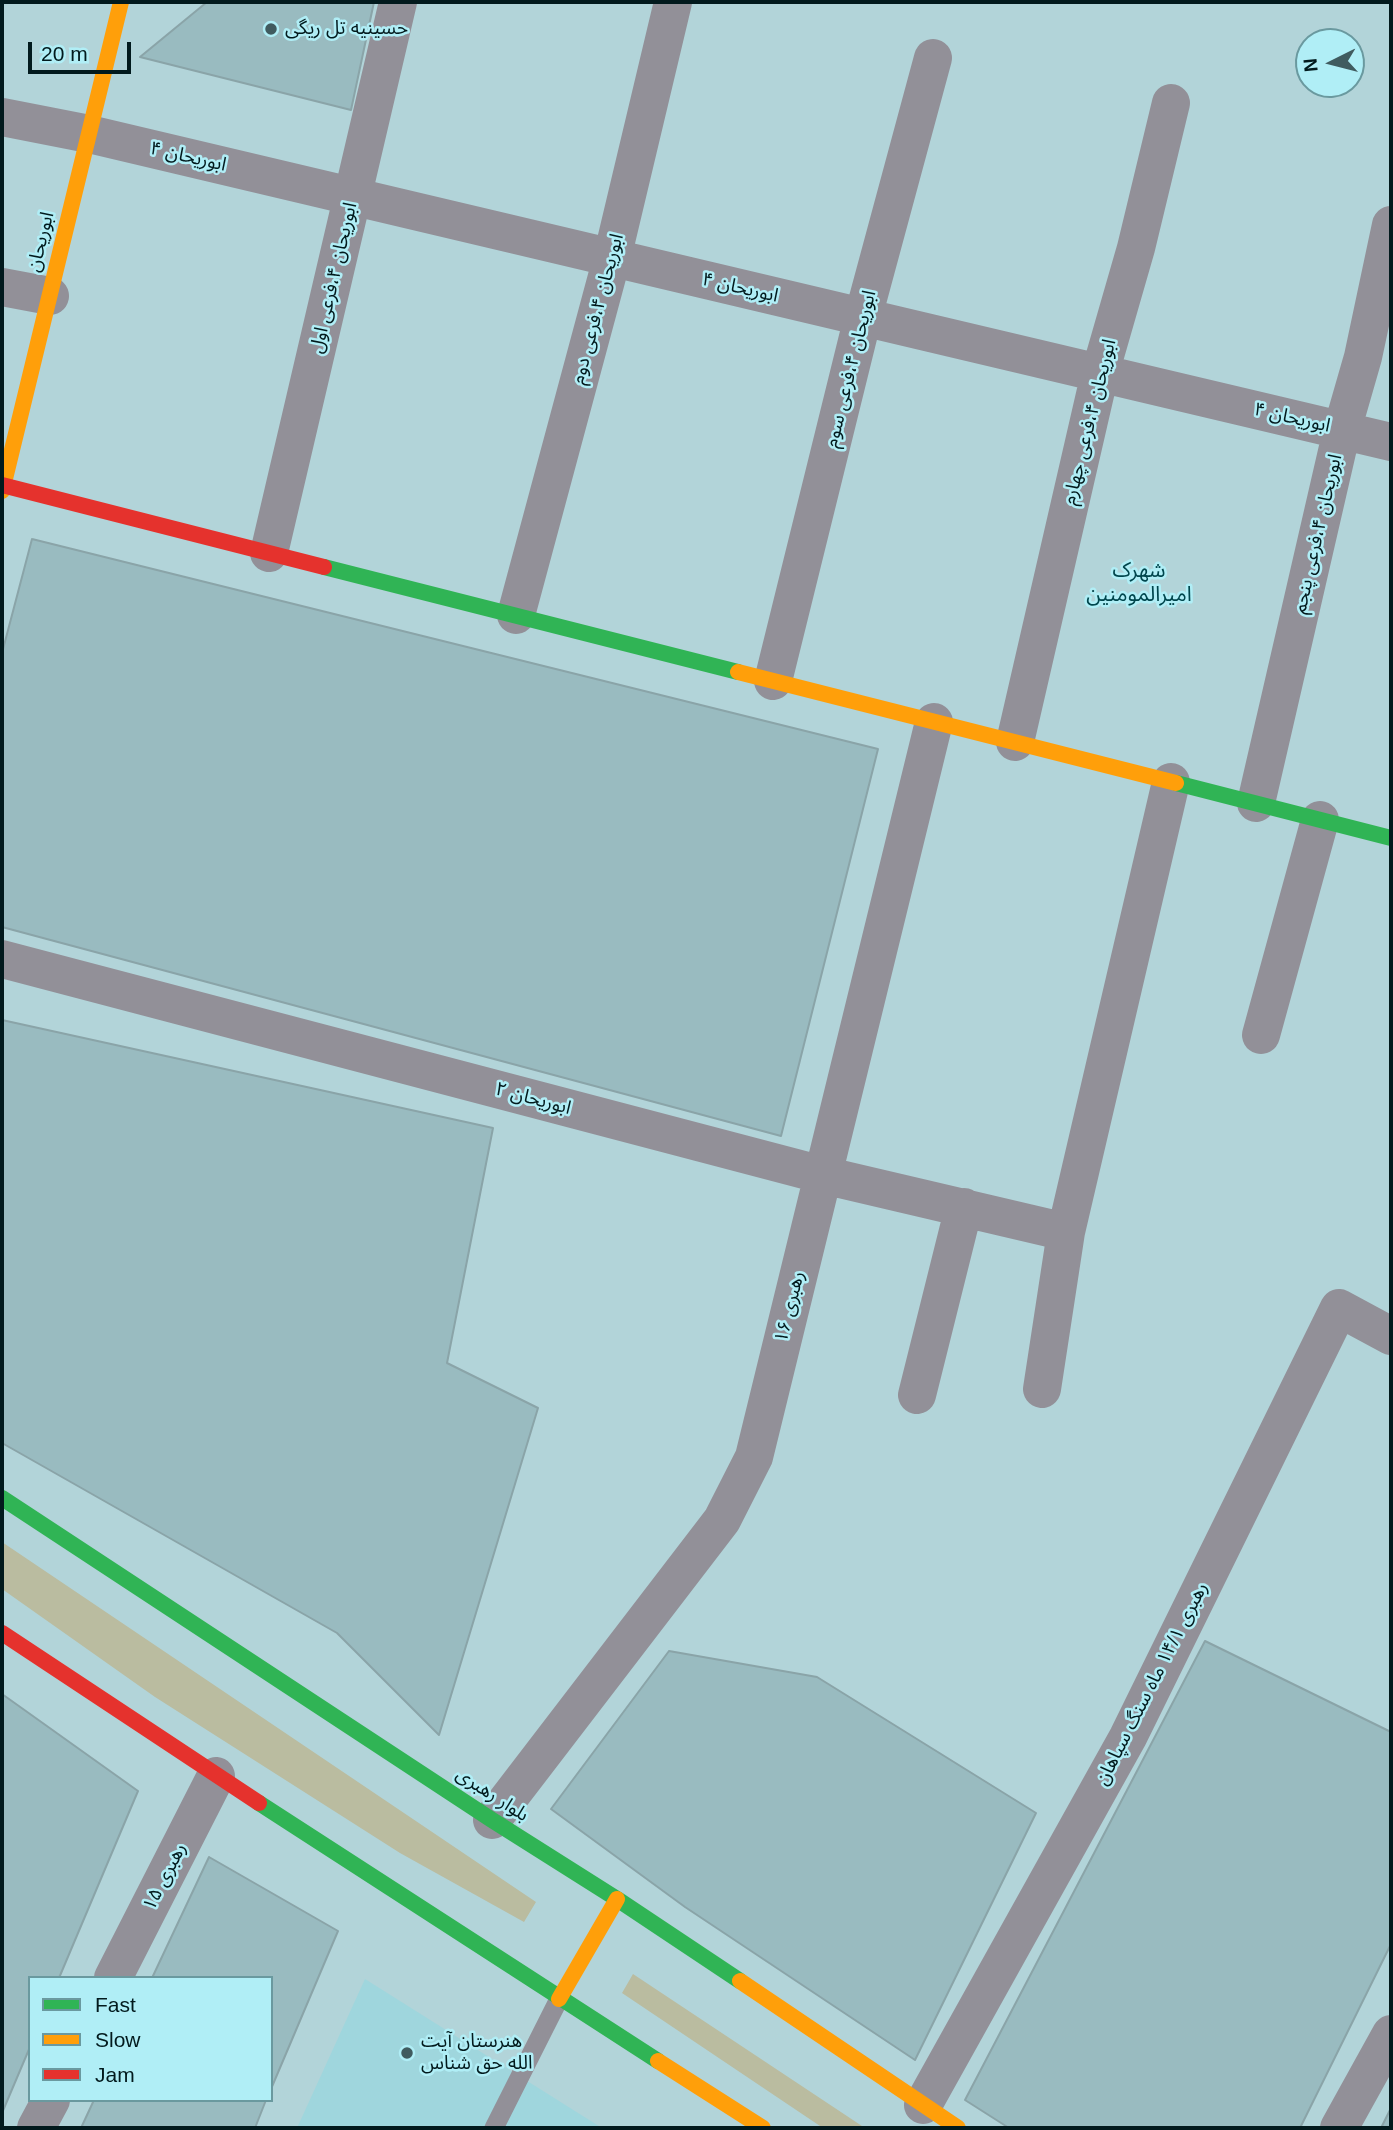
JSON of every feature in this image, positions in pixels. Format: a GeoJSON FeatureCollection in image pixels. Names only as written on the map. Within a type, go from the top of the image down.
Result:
{"type":"FeatureCollection","features":[{"type":"Feature","properties":{"kind":"main road","name":"ابوریحان"},"geometry":{"type":"LineString","coordinates":[[2,487],[121,2]]}},
{"type":"Feature","properties":{"kind":"main road"},"geometry":{"type":"LineString","coordinates":[[116,21],[137,8]]}},
{"type":"Feature","properties":{"kind":"main road"},"geometry":{"type":"LineString","coordinates":[[2,487],[1391,838]]}},
{"type":"Feature","properties":{"kind":"main road","name":"بلوار رهبری"},"geometry":{"type":"LineString","coordinates":[[2,1498],[617,1899],[958,2128]]}},
{"type":"Feature","properties":{"kind":"main road"},"geometry":{"type":"LineString","coordinates":[[2,1633],[216,1776],[750,2124]]}},
{"type":"Feature","properties":{"kind":"main road"},"geometry":{"type":"LineString","coordinates":[[559,1999],[617,1899]]}},
{"type":"Feature","properties":{"kind":"street","name":"ابوریحان ۴،فرعی اول"},"geometry":{"type":"LineString","coordinates":[[270,553],[398,2]]}},
{"type":"Feature","properties":{"kind":"street","name":"ابوریحان ۴،فرعی دوم"},"geometry":{"type":"LineString","coordinates":[[516,615],[612,258],[673,2]]}},
{"type":"Feature","properties":{"kind":"street","name":"ابوریحان ۴،فرعی سوم"},"geometry":{"type":"LineString","coordinates":[[773,681],[863,317],[933,58]]}},
{"type":"Feature","properties":{"kind":"street","name":"ابوریحان ۴،فرعی چهارم"},"geometry":{"type":"LineString","coordinates":[[1015,742],[1100,373],[1136,248],[1171,103]]}},
{"type":"Feature","properties":{"kind":"street","name":"ابوریحان ۴"},"geometry":{"type":"LineString","coordinates":[[2,117],[89,134],[1391,442]]}},
{"type":"Feature","properties":{"kind":"street","name":"ابوریحان ۴،فرعی پنجم"},"geometry":{"type":"LineString","coordinates":[[1256,803],[1342,430],[1363,357],[1391,225]]}},
{"type":"Feature","properties":{"kind":"street"},"geometry":{"type":"LineString","coordinates":[[2,287],[50,296]]}},
{"type":"Feature","properties":{"kind":"street","name":"رهبری ۱۶"},"geometry":{"type":"LineString","coordinates":[[492,1820],[722,1520],[754,1457],[934,722]]}},
{"type":"Feature","properties":{"kind":"street"},"geometry":{"type":"LineString","coordinates":[[1042,1389],[1066,1232],[1171,782]]}},
{"type":"Feature","properties":{"kind":"street"},"geometry":{"type":"LineString","coordinates":[[1261,1035],[1320,820]]}},
{"type":"Feature","properties":{"kind":"street","name":"ابوریحان ۲"},"geometry":{"type":"LineString","coordinates":[[2,959],[823,1175],[1066,1232]]}},
{"type":"Feature","properties":{"kind":"street"},"geometry":{"type":"LineString","coordinates":[[916,1395],[964,1207]]}},
{"type":"Feature","properties":{"kind":"street","name":"رهبری ۱۴/۱ ماه سنگ سپاهان"},"geometry":{"type":"LineString","coordinates":[[923,2105],[1128,1737],[1339,1308],[1391,1336]]}},
{"type":"Feature","properties":{"kind":"street","name":"رهبری ۱۵"},"geometry":{"type":"LineString","coordinates":[[114,1976],[216,1776]]}},
{"type":"Feature","properties":{"kind":"street"},"geometry":{"type":"LineString","coordinates":[[1339,2128],[1391,2034]]}},
{"type":"Feature","properties":{"kind":"street"},"geometry":{"type":"LineString","coordinates":[[36,2128],[50,2102]]}},
{"type":"Feature","properties":{"kind":"lane"},"geometry":{"type":"LineString","coordinates":[[494,2128],[559,1999]]}},
{"type":"Feature","properties":{"kind":"shaded area","name":"هنرستان آیت الله حق شناس"},"geometry":{"type":"Polygon","coordinates":[[[365,1979],[602,2128],[297,2128],[365,1979]]]}},
{"type":"Feature","properties":{"kind":"green space"},"geometry":{"type":"Polygon","coordinates":[[[2,1542],[536,1902],[524,1922],[400,1853],[155,1697],[2,1589],[2,1542]]]}},
{"type":"Feature","properties":{"kind":"green space"},"geometry":{"type":"Polygon","coordinates":[[[633,1974],[865,2128],[823,2128],[622,1993],[633,1974]]]}},
{"type":"Feature","properties":{"kind":"building","name":"حسینیه تل ریگی"},"geometry":{"type":"Polygon","coordinates":[[[207,2],[374,2],[351,110],[140,57],[207,2]]]}},
{"type":"Feature","properties":{"kind":"building"},"geometry":{"type":"Polygon","coordinates":[[[32,539],[878,749],[781,1136],[2,927],[2,653],[32,539]]]}},
{"type":"Feature","properties":{"kind":"building"},"geometry":{"type":"Polygon","coordinates":[[[2,1020],[493,1128],[447,1363],[538,1408],[439,1735],[337,1633],[2,1443],[2,1020]]]}},
{"type":"Feature","properties":{"kind":"building"},"geometry":{"type":"Polygon","coordinates":[[[1205,1641],[1391,1732],[1391,1944],[1300,2128],[1009,2128],[965,2100],[1205,1641]]]}},
{"type":"Feature","properties":{"kind":"building"},"geometry":{"type":"Polygon","coordinates":[[[669,1651],[817,1677],[1036,1813],[915,2060],[685,1907],[551,1809],[669,1651]]]}},
{"type":"Feature","properties":{"kind":"building"},"geometry":{"type":"Polygon","coordinates":[[[2,1694],[138,1791],[60,1976],[28,1976],[28,2052],[2,2113],[2,1694]]]}},
{"type":"Feature","properties":{"kind":"building"},"geometry":{"type":"Polygon","coordinates":[[[209,1857],[338,1931],[273,2084],[273,1976],[153,1976],[209,1857]]]}},
{"type":"Feature","properties":{"kind":"building"},"geometry":{"type":"Polygon","coordinates":[[[93,2102],[265,2102],[255,2128],[81,2128],[93,2102]]]}},
{"type":"Feature","properties":{"kind":"building"},"geometry":{"type":"Polygon","coordinates":[[[1391,2108],[1391,2128],[1381,2128],[1391,2108]]]}},
{"type":"Feature","properties":{"kind":"traffic: fast"},"geometry":{"type":"LineString","coordinates":[[324,567],[738,672]]}},
{"type":"Feature","properties":{"kind":"traffic: fast"},"geometry":{"type":"LineString","coordinates":[[1176,783],[1391,838]]}},
{"type":"Feature","properties":{"kind":"traffic: fast"},"geometry":{"type":"LineString","coordinates":[[2,1498],[740,1981]]}},
{"type":"Feature","properties":{"kind":"traffic: fast"},"geometry":{"type":"LineString","coordinates":[[259,1803],[658,2061]]}},
{"type":"Feature","properties":{"kind":"traffic: slow"},"geometry":{"type":"LineString","coordinates":[[2,491],[121,2]]}},
{"type":"Feature","properties":{"kind":"traffic: slow"},"geometry":{"type":"LineString","coordinates":[[738,672],[1176,783]]}},
{"type":"Feature","properties":{"kind":"traffic: slow"},"geometry":{"type":"LineString","coordinates":[[559,1999],[617,1899]]}},
{"type":"Feature","properties":{"kind":"traffic: slow"},"geometry":{"type":"LineString","coordinates":[[740,1981],[958,2128]]}},
{"type":"Feature","properties":{"kind":"traffic: slow"},"geometry":{"type":"LineString","coordinates":[[658,2061],[763,2128]]}},
{"type":"Feature","properties":{"kind":"traffic: jam"},"geometry":{"type":"LineString","coordinates":[[2,485],[324,567]]}},
{"type":"Feature","properties":{"kind":"traffic: jam"},"geometry":{"type":"LineString","coordinates":[[2,1633],[259,1803]]}},
{"type":"Feature","properties":{"kind":"place","name":"حسینیه تل ریگی"},"geometry":{"type":"Point","coordinates":[271,29]}},
{"type":"Feature","properties":{"kind":"place","name":"هنرستان آیت الله حق شناس"},"geometry":{"type":"Point","coordinates":[407,2053]}},
{"type":"Feature","properties":{"kind":"district","name":"شهرک امیرالمومنین"},"geometry":{"type":"Point","coordinates":[1139,583]}}]}
